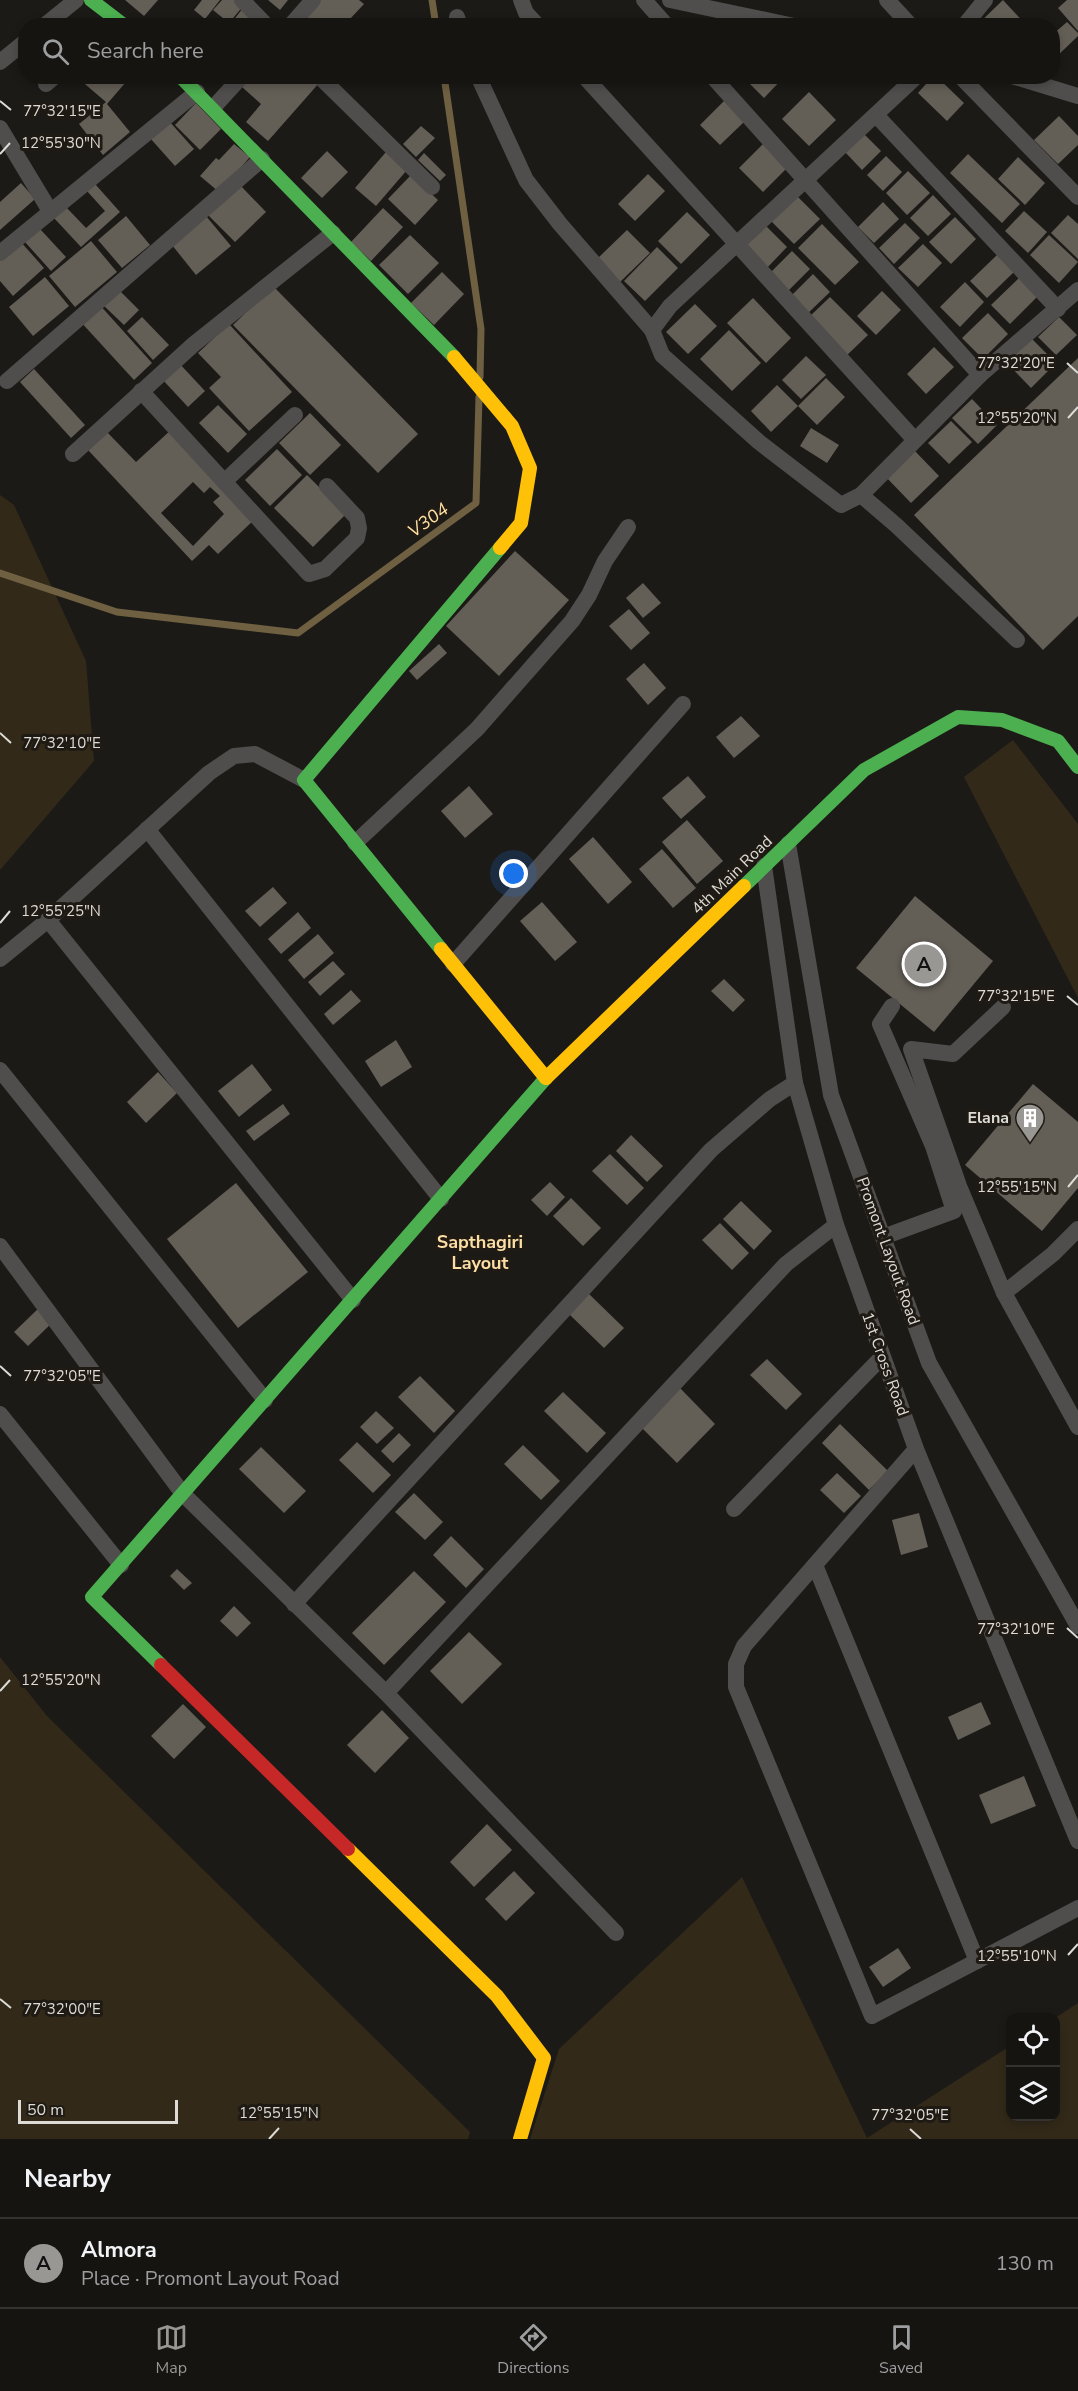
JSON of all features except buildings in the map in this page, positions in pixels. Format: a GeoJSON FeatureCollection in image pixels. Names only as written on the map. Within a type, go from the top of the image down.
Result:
{"type":"FeatureCollection","features":[{"type":"Feature","properties":{"kind":"street"},"geometry":{"type":"LineString","coordinates":[[54,18],[76,0]]}},
{"type":"Feature","properties":{"kind":"street"},"geometry":{"type":"LineString","coordinates":[[91,0],[114,18]]}},
{"type":"Feature","properties":{"kind":"street"},"geometry":{"type":"LineString","coordinates":[[242,0],[259,18]]}},
{"type":"Feature","properties":{"kind":"street"},"geometry":{"type":"LineString","coordinates":[[297,18],[313,0]]}},
{"type":"Feature","properties":{"kind":"street"},"geometry":{"type":"LineString","coordinates":[[521,0],[531,18]]}},
{"type":"Feature","properties":{"kind":"street"},"geometry":{"type":"LineString","coordinates":[[644,0],[660,18]]}},
{"type":"Feature","properties":{"kind":"street"},"geometry":{"type":"LineString","coordinates":[[670,0],[756,18]]}},
{"type":"Feature","properties":{"kind":"street"},"geometry":{"type":"LineString","coordinates":[[886,0],[903,18]]}},
{"type":"Feature","properties":{"kind":"street"},"geometry":{"type":"LineString","coordinates":[[970,18],[985,0]]}},
{"type":"Feature","properties":{"kind":"street"},"geometry":{"type":"LineString","coordinates":[[0,62],[18,47]]}},
{"type":"Feature","properties":{"kind":"street"},"geometry":{"type":"LineString","coordinates":[[188,84],[464,368],[512,426],[530,468],[521,523],[304,780]]}},
{"type":"Feature","properties":{"kind":"street"},"geometry":{"type":"LineString","coordinates":[[213,108],[235,84]]}},
{"type":"Feature","properties":{"kind":"street"},"geometry":{"type":"LineString","coordinates":[[326,84],[432,187]]}},
{"type":"Feature","properties":{"kind":"street"},"geometry":{"type":"LineString","coordinates":[[482,84],[526,180],[560,224],[652,330],[662,355],[759,442],[841,505],[861,495],[980,375],[1078,291]]}},
{"type":"Feature","properties":{"kind":"street"},"geometry":{"type":"LineString","coordinates":[[591,84],[914,439]]}},
{"type":"Feature","properties":{"kind":"street"},"geometry":{"type":"LineString","coordinates":[[719,84],[980,375]]}},
{"type":"Feature","properties":{"kind":"street"},"geometry":{"type":"LineString","coordinates":[[652,330],[670,306],[909,84]]}},
{"type":"Feature","properties":{"kind":"street"},"geometry":{"type":"LineString","coordinates":[[968,84],[1078,197]]}},
{"type":"Feature","properties":{"kind":"street"},"geometry":{"type":"LineString","coordinates":[[1038,84],[1078,96]]}},
{"type":"Feature","properties":{"kind":"street"},"geometry":{"type":"LineString","coordinates":[[0,253],[197,92]]}},
{"type":"Feature","properties":{"kind":"street"},"geometry":{"type":"LineString","coordinates":[[876,115],[1058,309]]}},
{"type":"Feature","properties":{"kind":"street"},"geometry":{"type":"LineString","coordinates":[[0,128],[50,211]]}},
{"type":"Feature","properties":{"kind":"street"},"geometry":{"type":"LineString","coordinates":[[8,381],[262,159]]}},
{"type":"Feature","properties":{"kind":"street"},"geometry":{"type":"LineString","coordinates":[[73,454],[194,344],[333,233]]}},
{"type":"Feature","properties":{"kind":"street"},"geometry":{"type":"LineString","coordinates":[[141,392],[309,574],[325,569],[357,538],[359,528],[357,518],[327,486]]}},
{"type":"Feature","properties":{"kind":"street"},"geometry":{"type":"LineString","coordinates":[[224,482],[295,415]]}},
{"type":"Feature","properties":{"kind":"street"},"geometry":{"type":"LineString","coordinates":[[861,495],[897,525],[1017,640]]}},
{"type":"Feature","properties":{"kind":"street"},"geometry":{"type":"LineString","coordinates":[[355,843],[477,729],[572,621],[589,595],[605,561],[628,527]]}},
{"type":"Feature","properties":{"kind":"street"},"geometry":{"type":"LineString","coordinates":[[453,964],[683,704]]}},
{"type":"Feature","properties":{"kind":"street","name":"4th Main Road"},"geometry":{"type":"LineString","coordinates":[[520,2139],[544,2058],[497,1996],[92,1597],[546,1078],[864,770],[958,717],[1002,720],[1058,741],[1078,767]]}},
{"type":"Feature","properties":{"kind":"street"},"geometry":{"type":"LineString","coordinates":[[0,959],[48,920],[209,773],[234,756],[255,754],[304,780],[546,1078]]}},
{"type":"Feature","properties":{"kind":"street"},"geometry":{"type":"LineString","coordinates":[[147,829],[441,1199]]}},
{"type":"Feature","properties":{"kind":"street","name":"Promont Layout Road"},"geometry":{"type":"LineString","coordinates":[[788,844],[831,1095],[929,1362],[1078,1626]]}},
{"type":"Feature","properties":{"kind":"street","name":"1st Cross Road"},"geometry":{"type":"LineString","coordinates":[[764,866],[795,1083],[836,1225],[916,1449],[1078,1841]]}},
{"type":"Feature","properties":{"kind":"street"},"geometry":{"type":"LineString","coordinates":[[48,920],[353,1300]]}},
{"type":"Feature","properties":{"kind":"street"},"geometry":{"type":"LineString","coordinates":[[883,1237],[954,1211],[933,1146],[880,1024],[892,1006]]}},
{"type":"Feature","properties":{"kind":"street"},"geometry":{"type":"LineString","coordinates":[[1003,1006],[953,1054],[911,1049],[959,1186],[1004,1293],[1078,1427]]}},
{"type":"Feature","properties":{"kind":"street"},"geometry":{"type":"LineString","coordinates":[[0,1070],[265,1400]]}},
{"type":"Feature","properties":{"kind":"street"},"geometry":{"type":"LineString","coordinates":[[294,1604],[711,1150],[770,1099],[795,1083]]}},
{"type":"Feature","properties":{"kind":"street"},"geometry":{"type":"LineString","coordinates":[[386,1693],[786,1264],[836,1225]]}},
{"type":"Feature","properties":{"kind":"street"},"geometry":{"type":"LineString","coordinates":[[1004,1293],[1053,1254],[1078,1229]]}},
{"type":"Feature","properties":{"kind":"street"},"geometry":{"type":"LineString","coordinates":[[0,1246],[183,1494],[386,1693],[616,1933]]}},
{"type":"Feature","properties":{"kind":"street"},"geometry":{"type":"LineString","coordinates":[[734,1509],[882,1358]]}},
{"type":"Feature","properties":{"kind":"street"},"geometry":{"type":"LineString","coordinates":[[0,1414],[121,1565]]}},
{"type":"Feature","properties":{"kind":"street"},"geometry":{"type":"LineString","coordinates":[[916,1449],[744,1646],[736,1664],[736,1687],[872,2016],[1078,1908]]}},
{"type":"Feature","properties":{"kind":"street"},"geometry":{"type":"LineString","coordinates":[[814,1565],[977,1961]]}},
{"type":"Feature","properties":{"kind":"shaded area"},"geometry":{"type":"Polygon","coordinates":[[[0,495],[14,505],[86,661],[94,761],[0,870],[0,495]]]}},
{"type":"Feature","properties":{"kind":"shaded area"},"geometry":{"type":"Polygon","coordinates":[[[1013,740],[1078,824],[1078,998],[964,777],[1013,740]]]}},
{"type":"Feature","properties":{"kind":"shaded area"},"geometry":{"type":"Polygon","coordinates":[[[0,1657],[47,1716],[470,2132],[468,2139],[0,2139],[0,1657]]]}},
{"type":"Feature","properties":{"kind":"shaded area"},"geometry":{"type":"Polygon","coordinates":[[[742,1877],[867,2138],[1006,2049],[1006,2121],[1060,2121],[1060,2015],[1078,2003],[1078,2139],[530,2139],[559,2049],[742,1877]]]}},
{"type":"Feature","properties":{"kind":"waterway","name":"V304"},"geometry":{"type":"LineString","coordinates":[[432,0],[435,18]]}},
{"type":"Feature","properties":{"kind":"waterway","name":"V304"},"geometry":{"type":"LineString","coordinates":[[445,84],[481,329],[480,377]]}},
{"type":"Feature","properties":{"kind":"waterway","name":"V304"},"geometry":{"type":"LineString","coordinates":[[0,573],[117,612],[298,633],[476,503],[479,397]]}},
{"type":"Feature","properties":{"kind":"traffic: fast"},"geometry":{"type":"LineString","coordinates":[[91,0],[115,18]]}},
{"type":"Feature","properties":{"kind":"traffic: fast"},"geometry":{"type":"LineString","coordinates":[[188,84],[454,357]]}},
{"type":"Feature","properties":{"kind":"traffic: fast"},"geometry":{"type":"LineString","coordinates":[[441,949],[304,780],[500,548]]}},
{"type":"Feature","properties":{"kind":"traffic: fast"},"geometry":{"type":"LineString","coordinates":[[744,886],[864,770],[958,717],[1002,720],[1058,741],[1078,767]]}},
{"type":"Feature","properties":{"kind":"traffic: fast"},"geometry":{"type":"LineString","coordinates":[[161,1665],[92,1597],[546,1078]]}},
{"type":"Feature","properties":{"kind":"traffic: slow"},"geometry":{"type":"LineString","coordinates":[[454,357],[512,426],[530,468],[521,523],[500,548]]}},
{"type":"Feature","properties":{"kind":"traffic: slow"},"geometry":{"type":"LineString","coordinates":[[546,1078],[744,886]]}},
{"type":"Feature","properties":{"kind":"traffic: slow"},"geometry":{"type":"LineString","coordinates":[[441,949],[546,1078]]}},
{"type":"Feature","properties":{"kind":"traffic: slow"},"geometry":{"type":"LineString","coordinates":[[348,1849],[497,1996],[544,2058],[520,2139]]}},
{"type":"Feature","properties":{"kind":"traffic: jam"},"geometry":{"type":"LineString","coordinates":[[161,1665],[348,1849]]}},
{"type":"Feature","properties":{"kind":"place","name":"Almora"},"geometry":{"type":"Point","coordinates":[924,964]}},
{"type":"Feature","properties":{"kind":"place","name":"Elana"},"geometry":{"type":"Point","coordinates":[1030,1144]}},
{"type":"Feature","properties":{"kind":"district","name":"Sapthagiri Layout"},"geometry":{"type":"Point","coordinates":[480,1252]}}]}
